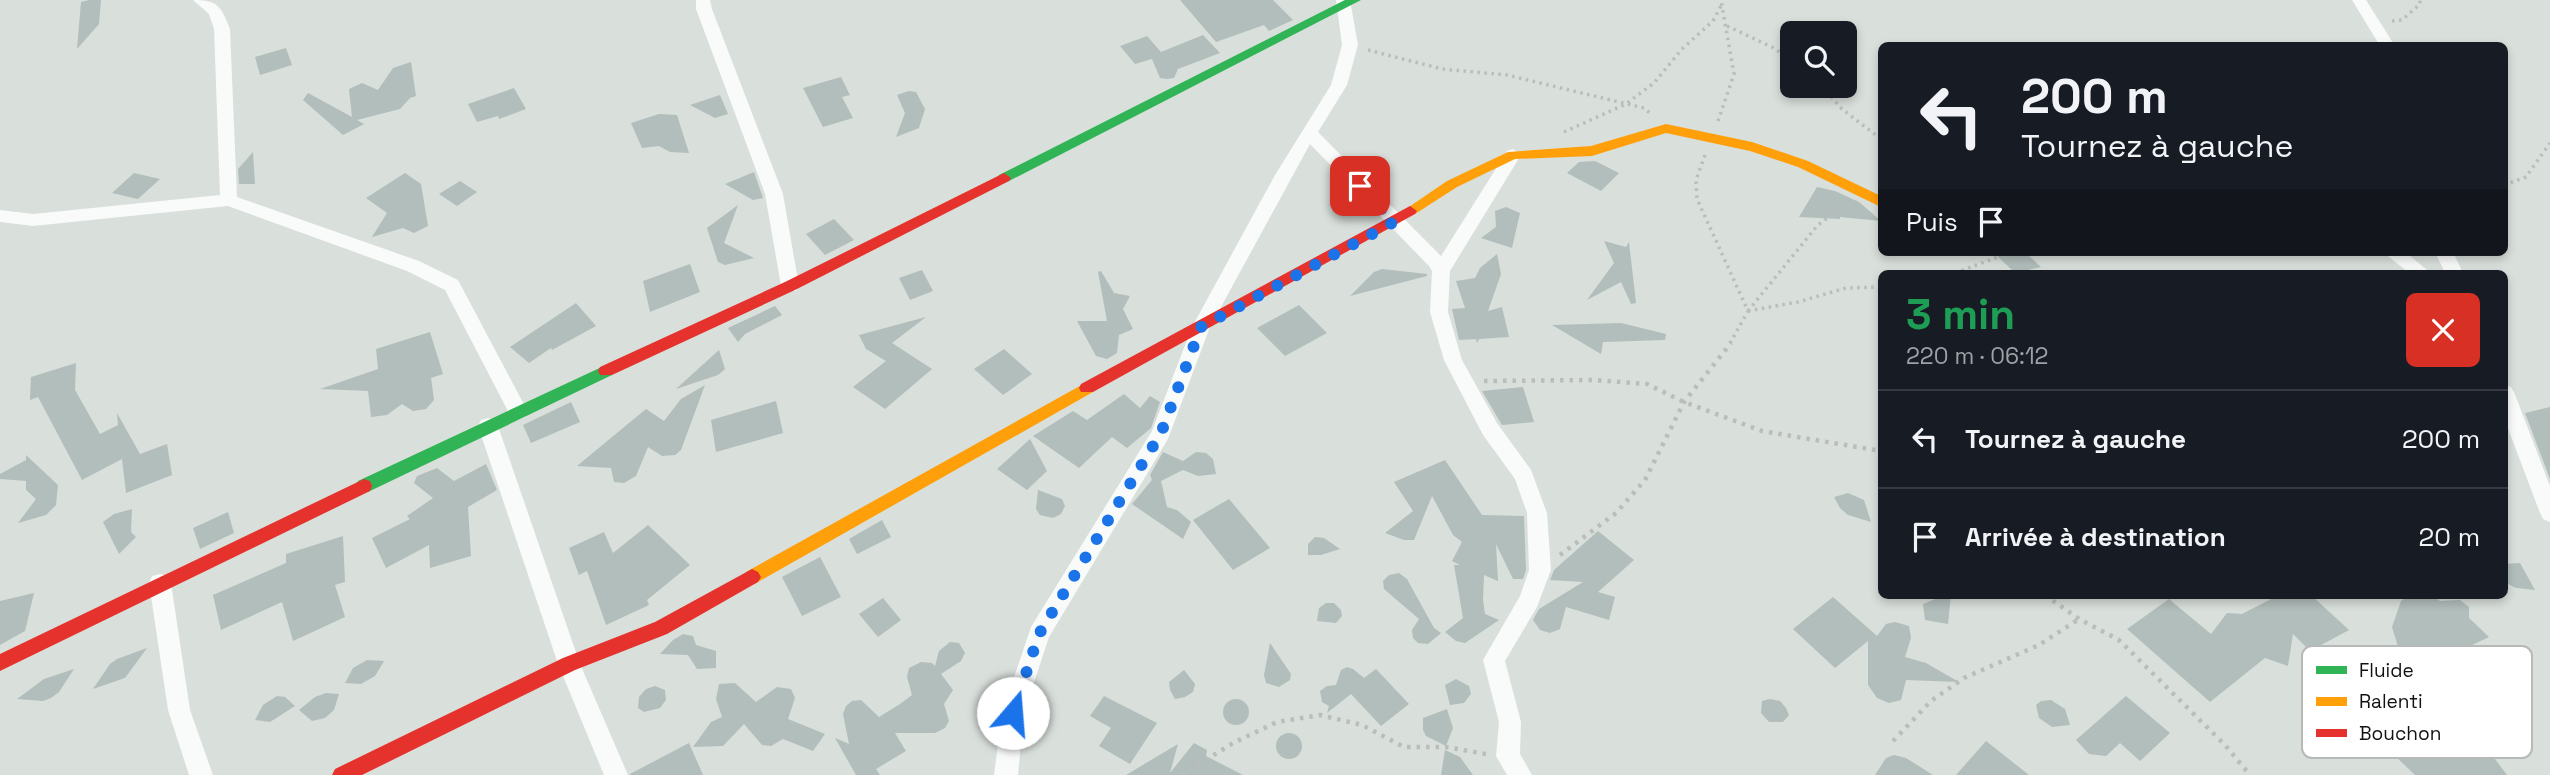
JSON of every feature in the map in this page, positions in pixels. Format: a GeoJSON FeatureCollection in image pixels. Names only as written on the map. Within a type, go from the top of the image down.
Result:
{"type":"FeatureCollection","features":[{"type":"Feature","properties":{"kind":"street"},"geometry":{"type":"LineString","coordinates":[[200,0],[216,12],[222,29],[229,200]]}},
{"type":"Feature","properties":{"kind":"street"},"geometry":{"type":"LineString","coordinates":[[704,0],[704,9],[774,194],[790,286]]}},
{"type":"Feature","properties":{"kind":"street"},"geometry":{"type":"LineString","coordinates":[[2359,0],[2386,42]]}},
{"type":"Feature","properties":{"kind":"street"},"geometry":{"type":"LineString","coordinates":[[0,663],[488,426],[790,286],[1347,2],[1350,45],[1339,85],[1308,132],[1201,327],[1161,433],[1039,634],[1013,713],[1006,775]]}},
{"type":"Feature","properties":{"kind":"street"},"geometry":{"type":"LineString","coordinates":[[342,775],[569,664],[661,628],[1105,378],[1394,222],[1452,184],[1513,155],[1592,151],[1666,128],[1711,136],[1803,164],[1878,201]]}},
{"type":"Feature","properties":{"kind":"street"},"geometry":{"type":"LineString","coordinates":[[1308,132],[1435,261],[1441,271]]}},
{"type":"Feature","properties":{"kind":"street"},"geometry":{"type":"LineString","coordinates":[[1513,155],[1441,271],[1440,312],[1453,360],[1463,382],[1490,429],[1524,476],[1537,513],[1540,570],[1528,600],[1494,660],[1510,722],[1508,755],[1520,775]]}},
{"type":"Feature","properties":{"kind":"street"},"geometry":{"type":"LineString","coordinates":[[0,216],[33,220],[229,200],[413,266],[452,285],[518,412]]}},
{"type":"Feature","properties":{"kind":"street"},"geometry":{"type":"LineString","coordinates":[[2398,256],[2418,270]]}},
{"type":"Feature","properties":{"kind":"street"},"geometry":{"type":"LineString","coordinates":[[2508,403],[2550,513]]}},
{"type":"Feature","properties":{"kind":"street"},"geometry":{"type":"LineString","coordinates":[[488,426],[569,664],[616,775]]}},
{"type":"Feature","properties":{"kind":"street"},"geometry":{"type":"LineString","coordinates":[[160,583],[179,710],[201,775]]}},
{"type":"Feature","properties":{"kind":"path"},"geometry":{"type":"LineString","coordinates":[[2374,23],[2402,20],[2420,4],[2420,0]]}},
{"type":"Feature","properties":{"kind":"path"},"geometry":{"type":"LineString","coordinates":[[1722,2],[1734,74],[1696,180],[1697,199],[1748,311]]}},
{"type":"Feature","properties":{"kind":"path"},"geometry":{"type":"LineString","coordinates":[[1559,135],[1626,104],[1654,83],[1682,49],[1713,21],[1722,2]]}},
{"type":"Feature","properties":{"kind":"path"},"geometry":{"type":"LineString","coordinates":[[1726,26],[1780,52]]}},
{"type":"Feature","properties":{"kind":"path"},"geometry":{"type":"LineString","coordinates":[[1350,45],[1442,69],[1507,75],[1644,108],[1666,128]]}},
{"type":"Feature","properties":{"kind":"path"},"geometry":{"type":"LineString","coordinates":[[1833,98],[1878,137]]}},
{"type":"Feature","properties":{"kind":"path"},"geometry":{"type":"LineString","coordinates":[[2508,183],[2526,177],[2544,148],[2550,144]]}},
{"type":"Feature","properties":{"kind":"path"},"geometry":{"type":"LineString","coordinates":[[1540,570],[1616,513],[1646,480],[1684,402],[1735,337],[1748,311],[1803,247],[1819,223],[1836,214],[1848,187]]}},
{"type":"Feature","properties":{"kind":"path"},"geometry":{"type":"LineString","coordinates":[[1963,270],[2000,256]]}},
{"type":"Feature","properties":{"kind":"path"},"geometry":{"type":"LineString","coordinates":[[1748,311],[1798,302],[1846,288],[1878,287]]}},
{"type":"Feature","properties":{"kind":"path"},"geometry":{"type":"LineString","coordinates":[[1463,382],[1595,380],[1647,384],[1684,402],[1762,431],[1878,450]]}},
{"type":"Feature","properties":{"kind":"path"},"geometry":{"type":"LineString","coordinates":[[2051,599],[2079,619],[2119,640],[2225,745],[2250,775]]}},
{"type":"Feature","properties":{"kind":"path"},"geometry":{"type":"LineString","coordinates":[[1893,741],[1931,701],[1964,678],[2039,645],[2079,619]]}},
{"type":"Feature","properties":{"kind":"path"},"geometry":{"type":"LineString","coordinates":[[1181,775],[1235,742],[1277,722],[1320,715],[1362,725],[1404,747],[1446,747],[1508,755]]}},
{"type":"Feature","properties":{"kind":"building"},"geometry":{"type":"Polygon","coordinates":[[[101,0],[99,24],[77,49],[81,2],[101,0]]]}},
{"type":"Feature","properties":{"kind":"building"},"geometry":{"type":"Polygon","coordinates":[[[1180,0],[1273,0],[1293,20],[1269,31],[1264,25],[1216,42],[1180,0]]]}},
{"type":"Feature","properties":{"kind":"building"},"geometry":{"type":"Polygon","coordinates":[[[1203,35],[1220,53],[1178,69],[1174,78],[1167,79],[1160,78],[1152,59],[1135,64],[1120,46],[1147,36],[1161,52],[1203,35]]]}},
{"type":"Feature","properties":{"kind":"building"},"geometry":{"type":"Polygon","coordinates":[[[286,48],[292,65],[260,75],[255,57],[286,48]]]}},
{"type":"Feature","properties":{"kind":"building"},"geometry":{"type":"Polygon","coordinates":[[[411,62],[416,96],[410,98],[400,109],[357,120],[364,124],[343,135],[303,100],[308,93],[352,117],[349,89],[362,83],[378,90],[393,68],[411,62]]]}},
{"type":"Feature","properties":{"kind":"building"},"geometry":{"type":"Polygon","coordinates":[[[841,77],[850,95],[842,97],[853,118],[823,127],[803,88],[841,77]]]}},
{"type":"Feature","properties":{"kind":"building"},"geometry":{"type":"Polygon","coordinates":[[[514,88],[526,109],[499,119],[498,116],[477,122],[468,104],[514,88]]]}},
{"type":"Feature","properties":{"kind":"building"},"geometry":{"type":"Polygon","coordinates":[[[916,92],[925,109],[919,128],[896,137],[905,113],[897,95],[916,92]]]}},
{"type":"Feature","properties":{"kind":"building"},"geometry":{"type":"Polygon","coordinates":[[[720,95],[728,114],[715,118],[690,105],[720,95]]]}},
{"type":"Feature","properties":{"kind":"building"},"geometry":{"type":"Polygon","coordinates":[[[659,114],[677,115],[689,153],[670,152],[659,146],[642,148],[631,123],[659,114]]]}},
{"type":"Feature","properties":{"kind":"building"},"geometry":{"type":"Polygon","coordinates":[[[253,152],[255,184],[239,184],[238,169],[253,152]]]}},
{"type":"Feature","properties":{"kind":"building"},"geometry":{"type":"Polygon","coordinates":[[[1595,161],[1619,173],[1601,191],[1567,173],[1579,162],[1595,161]]]}},
{"type":"Feature","properties":{"kind":"building"},"geometry":{"type":"Polygon","coordinates":[[[754,172],[763,198],[753,200],[725,184],[754,172]]]}},
{"type":"Feature","properties":{"kind":"building"},"geometry":{"type":"Polygon","coordinates":[[[134,173],[160,179],[138,199],[112,193],[134,173]]]}},
{"type":"Feature","properties":{"kind":"building"},"geometry":{"type":"Polygon","coordinates":[[[405,173],[421,184],[428,226],[414,233],[403,228],[372,237],[387,213],[366,198],[405,173]]]}},
{"type":"Feature","properties":{"kind":"building"},"geometry":{"type":"Polygon","coordinates":[[[460,181],[477,192],[457,206],[439,194],[460,181]]]}},
{"type":"Feature","properties":{"kind":"building"},"geometry":{"type":"Polygon","coordinates":[[[1817,187],[1835,191],[1859,202],[1878,221],[1840,217],[1799,217],[1817,187]]]}},
{"type":"Feature","properties":{"kind":"building"},"geometry":{"type":"Polygon","coordinates":[[[738,205],[724,243],[754,258],[725,265],[718,262],[707,228],[738,205]]]}},
{"type":"Feature","properties":{"kind":"building"},"geometry":{"type":"Polygon","coordinates":[[[1506,207],[1520,213],[1512,248],[1481,238],[1496,227],[1495,211],[1506,207]]]}},
{"type":"Feature","properties":{"kind":"building"},"geometry":{"type":"Polygon","coordinates":[[[834,219],[854,240],[825,255],[806,234],[834,219]]]}},
{"type":"Feature","properties":{"kind":"building"},"geometry":{"type":"Polygon","coordinates":[[[1604,241],[1626,247],[1629,242],[1636,303],[1631,304],[1621,282],[1587,300],[1614,263],[1604,241]]]}},
{"type":"Feature","properties":{"kind":"building"},"geometry":{"type":"Polygon","coordinates":[[[1497,254],[1501,274],[1488,311],[1502,307],[1509,337],[1479,339],[1477,343],[1476,339],[1459,340],[1452,309],[1465,308],[1456,281],[1475,278],[1480,268],[1497,254]]]}},
{"type":"Feature","properties":{"kind":"building"},"geometry":{"type":"Polygon","coordinates":[[[1997,256],[2029,256],[2041,267],[2028,270],[2012,270],[1997,256]]]}},
{"type":"Feature","properties":{"kind":"building"},"geometry":{"type":"Polygon","coordinates":[[[690,264],[700,292],[650,312],[643,281],[690,264]]]}},
{"type":"Feature","properties":{"kind":"building"},"geometry":{"type":"Polygon","coordinates":[[[1382,269],[1427,276],[1350,296],[1374,272],[1382,269]]]}},
{"type":"Feature","properties":{"kind":"building"},"geometry":{"type":"Polygon","coordinates":[[[922,270],[933,291],[910,300],[899,278],[922,270]]]}},
{"type":"Feature","properties":{"kind":"building"},"geometry":{"type":"Polygon","coordinates":[[[1101,271],[1114,293],[1130,296],[1123,309],[1133,329],[1119,335],[1117,353],[1107,359],[1096,356],[1077,321],[1107,321],[1098,272],[1101,271]]]}},
{"type":"Feature","properties":{"kind":"building"},"geometry":{"type":"Polygon","coordinates":[[[576,303],[596,326],[552,350],[551,348],[529,363],[510,347],[576,303]]]}},
{"type":"Feature","properties":{"kind":"building"},"geometry":{"type":"Polygon","coordinates":[[[1299,305],[1327,333],[1285,356],[1257,328],[1299,305]]]}},
{"type":"Feature","properties":{"kind":"building"},"geometry":{"type":"Polygon","coordinates":[[[775,306],[782,315],[745,334],[738,342],[728,328],[775,306]]]}},
{"type":"Feature","properties":{"kind":"building"},"geometry":{"type":"Polygon","coordinates":[[[926,317],[892,343],[932,369],[885,409],[853,387],[886,361],[866,349],[859,335],[926,317]]]}},
{"type":"Feature","properties":{"kind":"building"},"geometry":{"type":"Polygon","coordinates":[[[1621,323],[1666,334],[1665,340],[1603,342],[1601,354],[1552,325],[1621,323]]]}},
{"type":"Feature","properties":{"kind":"building"},"geometry":{"type":"Polygon","coordinates":[[[430,332],[443,374],[431,378],[434,400],[426,409],[413,411],[402,404],[387,415],[371,417],[368,391],[320,389],[378,369],[376,349],[430,332]]]}},
{"type":"Feature","properties":{"kind":"building"},"geometry":{"type":"Polygon","coordinates":[[[1004,349],[1032,374],[1003,395],[974,369],[1004,349]]]}},
{"type":"Feature","properties":{"kind":"building"},"geometry":{"type":"Polygon","coordinates":[[[719,350],[725,369],[718,375],[676,389],[719,350]]]}},
{"type":"Feature","properties":{"kind":"building"},"geometry":{"type":"Polygon","coordinates":[[[76,363],[75,390],[100,434],[118,425],[117,413],[140,454],[167,444],[172,475],[126,493],[122,459],[82,480],[38,397],[30,400],[31,377],[76,363]]]}},
{"type":"Feature","properties":{"kind":"building"},"geometry":{"type":"Polygon","coordinates":[[[705,385],[681,450],[675,455],[662,456],[648,447],[636,476],[624,483],[614,482],[611,468],[577,466],[646,409],[664,421],[681,399],[705,385]]]}},
{"type":"Feature","properties":{"kind":"building"},"geometry":{"type":"Polygon","coordinates":[[[1523,387],[1534,422],[1502,425],[1482,391],[1523,387]]]}},
{"type":"Feature","properties":{"kind":"building"},"geometry":{"type":"Polygon","coordinates":[[[1124,394],[1140,408],[1150,396],[1160,402],[1151,428],[1127,448],[1112,437],[1079,468],[1033,436],[1073,411],[1087,420],[1124,394]]]}},
{"type":"Feature","properties":{"kind":"building"},"geometry":{"type":"Polygon","coordinates":[[[776,401],[783,433],[716,452],[711,420],[776,401]]]}},
{"type":"Feature","properties":{"kind":"building"},"geometry":{"type":"Polygon","coordinates":[[[571,402],[580,422],[531,443],[523,425],[571,402]]]}},
{"type":"Feature","properties":{"kind":"building"},"geometry":{"type":"Polygon","coordinates":[[[2550,407],[2550,479],[2525,413],[2550,407]]]}},
{"type":"Feature","properties":{"kind":"building"},"geometry":{"type":"Polygon","coordinates":[[[1030,439],[1047,471],[1027,490],[997,469],[1030,439]]]}},
{"type":"Feature","properties":{"kind":"building"},"geometry":{"type":"Polygon","coordinates":[[[1163,452],[1183,461],[1196,452],[1206,453],[1213,459],[1216,474],[1198,476],[1183,470],[1161,481],[1167,507],[1177,510],[1191,522],[1183,539],[1132,504],[1152,480],[1150,475],[1163,452]]]}},
{"type":"Feature","properties":{"kind":"building"},"geometry":{"type":"Polygon","coordinates":[[[26,455],[58,485],[56,505],[46,515],[18,523],[36,499],[26,490],[26,481],[0,479],[0,474],[26,460],[26,455]]]}},
{"type":"Feature","properties":{"kind":"building"},"geometry":{"type":"Polygon","coordinates":[[[1445,460],[1482,515],[1524,516],[1526,570],[1523,579],[1513,579],[1496,544],[1498,581],[1484,575],[1483,600],[1485,614],[1499,620],[1465,643],[1456,641],[1445,632],[1463,618],[1454,565],[1460,565],[1452,561],[1462,542],[1453,535],[1432,496],[1414,540],[1404,540],[1385,533],[1413,511],[1394,482],[1445,460]]]}},
{"type":"Feature","properties":{"kind":"building"},"geometry":{"type":"Polygon","coordinates":[[[486,464],[497,490],[468,507],[471,556],[430,568],[429,545],[386,568],[372,538],[410,519],[407,516],[433,498],[414,483],[417,476],[437,468],[454,481],[486,464]]]}},
{"type":"Feature","properties":{"kind":"building"},"geometry":{"type":"Polygon","coordinates":[[[1038,490],[1062,499],[1065,506],[1061,514],[1053,518],[1040,515],[1036,509],[1038,490]]]}},
{"type":"Feature","properties":{"kind":"building"},"geometry":{"type":"Polygon","coordinates":[[[1848,493],[1864,500],[1871,522],[1848,515],[1840,508],[1834,497],[1848,493]]]}},
{"type":"Feature","properties":{"kind":"building"},"geometry":{"type":"Polygon","coordinates":[[[1229,499],[1270,548],[1233,570],[1193,520],[1229,499]]]}},
{"type":"Feature","properties":{"kind":"building"},"geometry":{"type":"Polygon","coordinates":[[[132,509],[131,532],[136,537],[119,554],[103,522],[114,514],[132,509]]]}},
{"type":"Feature","properties":{"kind":"building"},"geometry":{"type":"Polygon","coordinates":[[[228,512],[234,533],[200,549],[193,528],[228,512]]]}},
{"type":"Feature","properties":{"kind":"building"},"geometry":{"type":"Polygon","coordinates":[[[882,520],[891,537],[857,554],[849,539],[882,520]]]}},
{"type":"Feature","properties":{"kind":"building"},"geometry":{"type":"Polygon","coordinates":[[[648,525],[690,565],[647,600],[649,605],[606,625],[587,571],[579,575],[569,548],[604,532],[613,553],[648,525]]]}},
{"type":"Feature","properties":{"kind":"building"},"geometry":{"type":"Polygon","coordinates":[[[1598,531],[1634,560],[1598,592],[1615,597],[1609,620],[1566,607],[1560,629],[1550,633],[1540,630],[1533,620],[1539,609],[1583,582],[1550,580],[1554,570],[1598,531]]]}},
{"type":"Feature","properties":{"kind":"building"},"geometry":{"type":"Polygon","coordinates":[[[343,536],[345,582],[335,585],[345,617],[293,641],[282,602],[221,630],[213,595],[286,563],[286,554],[343,536]]]}},
{"type":"Feature","properties":{"kind":"building"},"geometry":{"type":"Polygon","coordinates":[[[1315,537],[1324,538],[1340,549],[1321,555],[1308,555],[1308,544],[1315,537]]]}},
{"type":"Feature","properties":{"kind":"building"},"geometry":{"type":"Polygon","coordinates":[[[820,557],[841,597],[802,616],[782,577],[820,557]]]}},
{"type":"Feature","properties":{"kind":"building"},"geometry":{"type":"Polygon","coordinates":[[[2520,563],[2535,590],[2516,588],[2508,584],[2508,564],[2520,563]]]}},
{"type":"Feature","properties":{"kind":"building"},"geometry":{"type":"Polygon","coordinates":[[[1399,573],[1407,579],[1434,628],[1441,633],[1428,644],[1418,643],[1413,638],[1412,630],[1419,619],[1384,589],[1383,581],[1389,575],[1399,573]]]}},
{"type":"Feature","properties":{"kind":"building"},"geometry":{"type":"Polygon","coordinates":[[[34,593],[25,631],[0,645],[0,601],[34,593]]]}},
{"type":"Feature","properties":{"kind":"building"},"geometry":{"type":"Polygon","coordinates":[[[1833,597],[1877,636],[1886,624],[1895,622],[1909,626],[1911,638],[1905,657],[1926,663],[1959,682],[1906,680],[1901,700],[1889,703],[1877,698],[1868,685],[1868,641],[1835,668],[1793,629],[1833,597]]]}},
{"type":"Feature","properties":{"kind":"building"},"geometry":{"type":"Polygon","coordinates":[[[883,598],[901,620],[878,637],[859,614],[883,598]]]}},
{"type":"Feature","properties":{"kind":"building"},"geometry":{"type":"Polygon","coordinates":[[[1935,599],[1951,599],[1948,624],[1925,620],[1923,604],[1935,599]]]}},
{"type":"Feature","properties":{"kind":"building"},"geometry":{"type":"Polygon","coordinates":[[[2169,599],[2211,634],[2227,613],[2242,614],[2271,599],[2315,599],[2349,630],[2319,646],[2305,646],[2293,634],[2288,666],[2265,658],[2210,702],[2127,629],[2169,599]]]}},
{"type":"Feature","properties":{"kind":"building"},"geometry":{"type":"Polygon","coordinates":[[[2460,600],[2469,607],[2469,618],[2489,637],[2470,646],[2398,646],[2392,627],[2401,601],[2460,600]]]}},
{"type":"Feature","properties":{"kind":"building"},"geometry":{"type":"Polygon","coordinates":[[[1326,603],[1334,603],[1341,610],[1342,616],[1336,623],[1317,621],[1319,608],[1326,603]]]}},
{"type":"Feature","properties":{"kind":"building"},"geometry":{"type":"Polygon","coordinates":[[[683,634],[693,636],[696,645],[716,651],[716,668],[697,669],[688,655],[660,654],[683,634]]]}},
{"type":"Feature","properties":{"kind":"building"},"geometry":{"type":"Polygon","coordinates":[[[950,642],[959,643],[965,653],[961,661],[941,674],[953,690],[944,704],[949,721],[945,728],[935,733],[895,733],[906,751],[876,769],[880,775],[856,775],[835,738],[849,744],[843,714],[846,706],[852,701],[861,700],[879,717],[912,695],[907,677],[909,668],[921,662],[935,666],[939,651],[950,642]]]}},
{"type":"Feature","properties":{"kind":"building"},"geometry":{"type":"Polygon","coordinates":[[[1270,643],[1291,674],[1290,680],[1279,687],[1266,683],[1264,675],[1270,643]]]}},
{"type":"Feature","properties":{"kind":"building"},"geometry":{"type":"Polygon","coordinates":[[[147,648],[125,678],[93,689],[110,664],[147,648]]]}},
{"type":"Feature","properties":{"kind":"building"},"geometry":{"type":"Polygon","coordinates":[[[367,660],[384,661],[375,676],[361,684],[345,683],[353,668],[367,660]]]}},
{"type":"Feature","properties":{"kind":"building"},"geometry":{"type":"Polygon","coordinates":[[[1347,667],[1364,678],[1376,669],[1409,704],[1381,726],[1351,694],[1327,713],[1329,706],[1322,702],[1320,691],[1327,686],[1336,685],[1341,670],[1347,667]]]}},
{"type":"Feature","properties":{"kind":"building"},"geometry":{"type":"Polygon","coordinates":[[[74,669],[59,692],[51,698],[43,701],[17,699],[44,679],[74,669]]]}},
{"type":"Feature","properties":{"kind":"building"},"geometry":{"type":"Polygon","coordinates":[[[1184,670],[1195,684],[1193,692],[1175,699],[1169,682],[1184,670]]]}},
{"type":"Feature","properties":{"kind":"building"},"geometry":{"type":"Polygon","coordinates":[[[1456,679],[1469,686],[1471,694],[1464,703],[1450,705],[1445,685],[1456,679]]]}},
{"type":"Feature","properties":{"kind":"building"},"geometry":{"type":"Polygon","coordinates":[[[735,683],[756,702],[777,687],[791,689],[795,698],[788,719],[825,734],[813,751],[783,739],[771,746],[762,745],[744,724],[723,746],[693,747],[711,722],[722,717],[716,699],[719,684],[735,683]]]}},
{"type":"Feature","properties":{"kind":"building"},"geometry":{"type":"Polygon","coordinates":[[[655,686],[665,690],[666,700],[660,708],[644,712],[638,708],[639,697],[646,689],[655,686]]]}},
{"type":"Feature","properties":{"kind":"building"},"geometry":{"type":"Polygon","coordinates":[[[326,693],[339,694],[334,710],[325,718],[312,721],[299,710],[315,697],[326,693]]]}},
{"type":"Feature","properties":{"kind":"building"},"geometry":{"type":"Polygon","coordinates":[[[277,696],[285,697],[295,706],[270,722],[255,720],[263,705],[277,696]]]}},
{"type":"Feature","properties":{"kind":"building"},"geometry":{"type":"Polygon","coordinates":[[[1104,696],[1157,723],[1130,764],[1099,746],[1111,728],[1090,716],[1104,696]]]}},
{"type":"Feature","properties":{"kind":"building"},"geometry":{"type":"Polygon","coordinates":[[[2126,696],[2170,733],[2140,761],[2120,743],[2106,756],[2089,754],[2076,740],[2126,696]]]}},
{"type":"Feature","properties":{"kind":"building"},"geometry":{"type":"Polygon","coordinates":[[[1236,699],[1246,702],[1249,712],[1246,722],[1236,725],[1226,722],[1223,712],[1226,702],[1236,699]]]}},
{"type":"Feature","properties":{"kind":"building"},"geometry":{"type":"Polygon","coordinates":[[[2051,700],[2065,709],[2070,725],[2052,727],[2039,718],[2036,705],[2041,701],[2051,700]]]}},
{"type":"Feature","properties":{"kind":"building"},"geometry":{"type":"Polygon","coordinates":[[[1762,701],[1780,701],[1786,708],[1789,715],[1783,722],[1769,722],[1761,713],[1762,701]]]}},
{"type":"Feature","properties":{"kind":"building"},"geometry":{"type":"Polygon","coordinates":[[[1447,709],[1453,728],[1446,746],[1426,736],[1423,718],[1447,709]]]}},
{"type":"Feature","properties":{"kind":"building"},"geometry":{"type":"Polygon","coordinates":[[[1289,733],[1298,737],[1302,746],[1298,755],[1289,759],[1280,755],[1276,746],[1280,737],[1289,733]]]}},
{"type":"Feature","properties":{"kind":"building"},"geometry":{"type":"Polygon","coordinates":[[[1986,741],[2029,775],[1956,775],[1986,741]]]}},
{"type":"Feature","properties":{"kind":"building"},"geometry":{"type":"Polygon","coordinates":[[[689,743],[703,775],[630,775],[630,774],[689,743]]]}},
{"type":"Feature","properties":{"kind":"building"},"geometry":{"type":"Polygon","coordinates":[[[1194,743],[1207,750],[1206,756],[1243,775],[1126,775],[1178,744],[1170,773],[1194,743]]]}},
{"type":"Feature","properties":{"kind":"building"},"geometry":{"type":"Polygon","coordinates":[[[1445,750],[1460,757],[1473,775],[1441,775],[1445,750]]]}},
{"type":"Feature","properties":{"kind":"building"},"geometry":{"type":"Polygon","coordinates":[[[1894,755],[1906,758],[1933,775],[1875,775],[1886,758],[1894,755]]]}},
{"type":"Feature","properties":{"kind":"building"},"geometry":{"type":"Polygon","coordinates":[[[2397,758],[2494,758],[2507,775],[2415,775],[2397,758]]]}},
{"type":"Feature","properties":{"kind":"traffic: fast"},"geometry":{"type":"LineString","coordinates":[[1004,178],[1355,0]]}},
{"type":"Feature","properties":{"kind":"traffic: fast"},"geometry":{"type":"LineString","coordinates":[[364,486],[606,371]]}},
{"type":"Feature","properties":{"kind":"traffic: slow"},"geometry":{"type":"LineString","coordinates":[[1410,211],[1452,184],[1513,155],[1592,151],[1666,128],[1752,147],[1803,164],[1878,201]]}},
{"type":"Feature","properties":{"kind":"traffic: slow"},"geometry":{"type":"LineString","coordinates":[[752,577],[1087,388]]}},
{"type":"Feature","properties":{"kind":"traffic: jam"},"geometry":{"type":"LineString","coordinates":[[606,371],[790,286],[1004,178]]}},
{"type":"Feature","properties":{"kind":"traffic: jam"},"geometry":{"type":"LineString","coordinates":[[1087,388],[1410,211]]}},
{"type":"Feature","properties":{"kind":"traffic: jam"},"geometry":{"type":"LineString","coordinates":[[0,663],[364,486]]}},
{"type":"Feature","properties":{"kind":"traffic: jam"},"geometry":{"type":"LineString","coordinates":[[342,775],[569,664],[661,628],[752,577]]}},
{"type":"Feature","properties":{"kind":"route"},"geometry":{"type":"LineString","coordinates":[[1013,713],[1039,634],[1077,567],[1161,433],[1201,327],[1394,222],[1360,186]]}}]}
